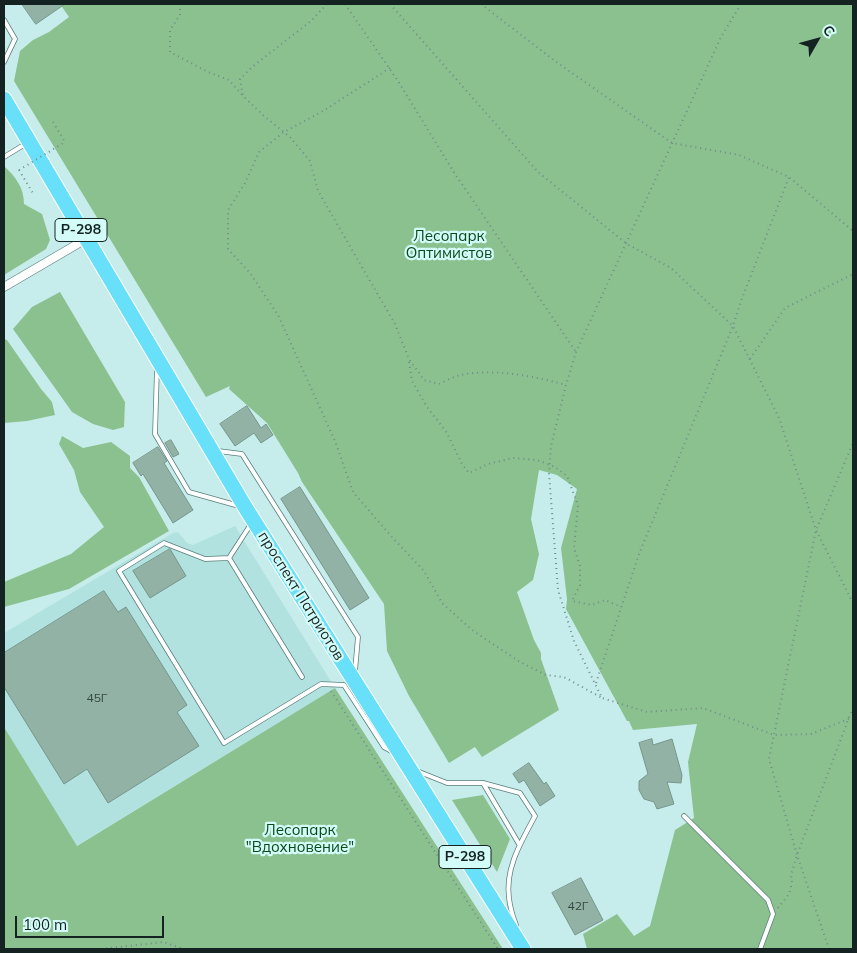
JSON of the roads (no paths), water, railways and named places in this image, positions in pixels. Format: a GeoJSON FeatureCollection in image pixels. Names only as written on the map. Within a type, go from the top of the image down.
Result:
{"type":"FeatureCollection","features":[{"type":"Feature","properties":{"kind":"highway","name":"проспект Патриотов"},"geometry":{"type":"LineString","coordinates":[[4,98],[249,514],[522,948]]}},
{"type":"Feature","properties":{"kind":"street"},"geometry":{"type":"LineString","coordinates":[[4,287],[86,239]]}},
{"type":"Feature","properties":{"kind":"lane"},"geometry":{"type":"LineString","coordinates":[[4,20],[15,39],[4,62]]}},
{"type":"Feature","properties":{"kind":"lane"},"geometry":{"type":"LineString","coordinates":[[4,157],[29,142]]}},
{"type":"Feature","properties":{"kind":"lane"},"geometry":{"type":"LineString","coordinates":[[157,360],[155,434],[189,492],[249,514],[229,558]]}},
{"type":"Feature","properties":{"kind":"lane"},"geometry":{"type":"LineString","coordinates":[[211,451],[242,454],[358,637],[354,681]]}},
{"type":"Feature","properties":{"kind":"lane"},"geometry":{"type":"LineString","coordinates":[[229,558],[204,559],[164,543],[118,571],[224,743],[321,684],[344,685],[384,748],[406,763],[447,783],[483,783],[520,793],[535,816],[519,844],[509,873],[508,898],[522,948]]}},
{"type":"Feature","properties":{"kind":"lane"},"geometry":{"type":"LineString","coordinates":[[229,558],[302,677]]}},
{"type":"Feature","properties":{"kind":"lane"},"geometry":{"type":"LineString","coordinates":[[483,783],[519,844]]}},
{"type":"Feature","properties":{"kind":"lane"},"geometry":{"type":"LineString","coordinates":[[684,816],[768,900],[773,914],[760,949]]}},
{"type":"Feature","properties":{"kind":"park label","name":"Лесопарк Оптимистов"},"geometry":{"type":"Point","coordinates":[449,244]}},
{"type":"Feature","properties":{"kind":"park label","name":"Лесопарк \"Вдохновение\""},"geometry":{"type":"Point","coordinates":[300,838]}}]}
